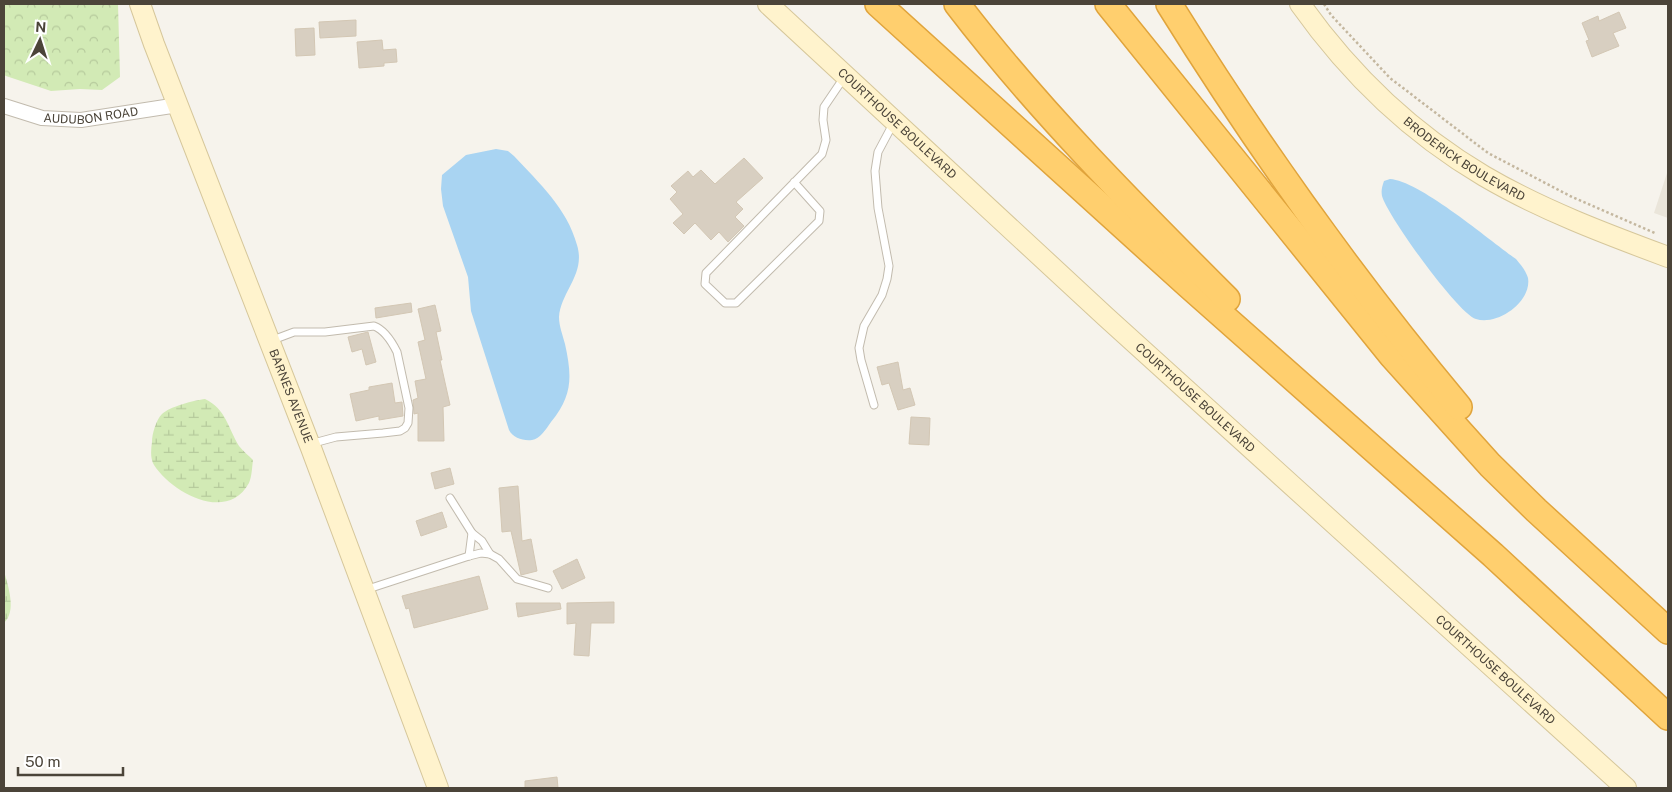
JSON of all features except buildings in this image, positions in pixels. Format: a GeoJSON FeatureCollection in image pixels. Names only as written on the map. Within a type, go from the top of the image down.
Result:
{"type":"FeatureCollection","features":[{"type":"Feature","properties":{"kind":"highway"},"geometry":{"type":"LineString","coordinates":[[878,4],[1188,285],[1404,476],[1668,717]]}},
{"type":"Feature","properties":{"kind":"highway"},"geometry":{"type":"LineString","coordinates":[[957,4],[1002,59],[1100,171],[1404,476]]}},
{"type":"Feature","properties":{"kind":"highway"},"geometry":{"type":"LineString","coordinates":[[1108,4],[1392,356],[1490,465],[1565,538],[1668,631]]}},
{"type":"Feature","properties":{"kind":"highway"},"geometry":{"type":"LineString","coordinates":[[1169,4],[1282,176],[1377,305],[1445,390],[1512,469],[1621,587]]}},
{"type":"Feature","properties":{"kind":"street","name":"BARNES AVENUE"},"geometry":{"type":"LineString","coordinates":[[140,4],[310,444],[438,788]]}},
{"type":"Feature","properties":{"kind":"street","name":"COURTHOUSE BOULEVARD"},"geometry":{"type":"LineString","coordinates":[[768,4],[1114,324],[1626,788]]}},
{"type":"Feature","properties":{"kind":"street","name":"BRODERICK BOULEVARD"},"geometry":{"type":"LineString","coordinates":[[1300,4],[1363,80],[1410,124],[1444,150],[1485,176],[1544,207],[1668,258]]}},
{"type":"Feature","properties":{"kind":"street","name":"AUDUBON ROAD"},"geometry":{"type":"LineString","coordinates":[[4,106],[42,118],[82,120],[178,105]]}},
{"type":"Feature","properties":{"kind":"lane"},"geometry":{"type":"LineString","coordinates":[[794,182],[820,211],[819,221],[736,303],[725,303],[705,284],[706,273],[794,182],[822,154],[826,140],[823,120],[824,107],[845,76]]}},
{"type":"Feature","properties":{"kind":"lane"},"geometry":{"type":"LineString","coordinates":[[874,405],[859,348],[864,326],[882,295],[887,279],[888,266],[878,208],[875,171],[878,152],[894,122]]}},
{"type":"Feature","properties":{"kind":"lane"},"geometry":{"type":"LineString","coordinates":[[270,341],[294,332],[325,332],[374,326],[380,328],[393,344],[408,408],[406,428],[400,431],[336,437],[310,444]]}},
{"type":"Feature","properties":{"kind":"lane"},"geometry":{"type":"LineString","coordinates":[[450,498],[472,533],[482,541],[490,554]]}},
{"type":"Feature","properties":{"kind":"lane"},"geometry":{"type":"LineString","coordinates":[[468,556],[472,533]]}},
{"type":"Feature","properties":{"kind":"lane"},"geometry":{"type":"LineString","coordinates":[[365,590],[481,553],[490,554],[499,559],[517,579],[548,588]]}},
{"type":"Feature","properties":{"kind":"path"},"geometry":{"type":"LineString","coordinates":[[1324,4],[1331,15],[1390,78],[1488,153],[1572,197],[1660,234]]}},
{"type":"Feature","properties":{"kind":"shaded area"},"geometry":{"type":"Polygon","coordinates":[[[1668,170],[1668,218],[1654,213],[1668,170]]]}},
{"type":"Feature","properties":{"kind":"green space"},"geometry":{"type":"Polygon","coordinates":[[[4,4],[118,4],[120,77],[102,90],[51,91],[4,75],[4,4]]]}},
{"type":"Feature","properties":{"kind":"green space"},"geometry":{"type":"Polygon","coordinates":[[[205,399],[218,408],[239,446],[253,460],[249,483],[239,495],[227,501],[214,502],[186,494],[162,475],[152,460],[152,439],[162,414],[176,406],[205,399]]]}},
{"type":"Feature","properties":{"kind":"green space"},"geometry":{"type":"Polygon","coordinates":[[[4,571],[11,605],[8,618],[4,623],[4,571]]]}},
{"type":"Feature","properties":{"kind":"water"},"geometry":{"type":"Polygon","coordinates":[[[496,149],[508,151],[514,156],[551,197],[566,219],[577,245],[579,255],[576,274],[564,299],[559,317],[569,366],[567,394],[545,431],[538,438],[532,440],[519,438],[509,430],[471,311],[468,277],[443,206],[442,175],[466,155],[496,149]]]}},
{"type":"Feature","properties":{"kind":"water"},"geometry":{"type":"Polygon","coordinates":[[[1390,179],[1403,182],[1436,200],[1516,259],[1525,270],[1528,278],[1525,296],[1519,303],[1511,310],[1494,319],[1476,319],[1467,313],[1424,263],[1396,223],[1382,196],[1384,181],[1390,179]]]}}]}
